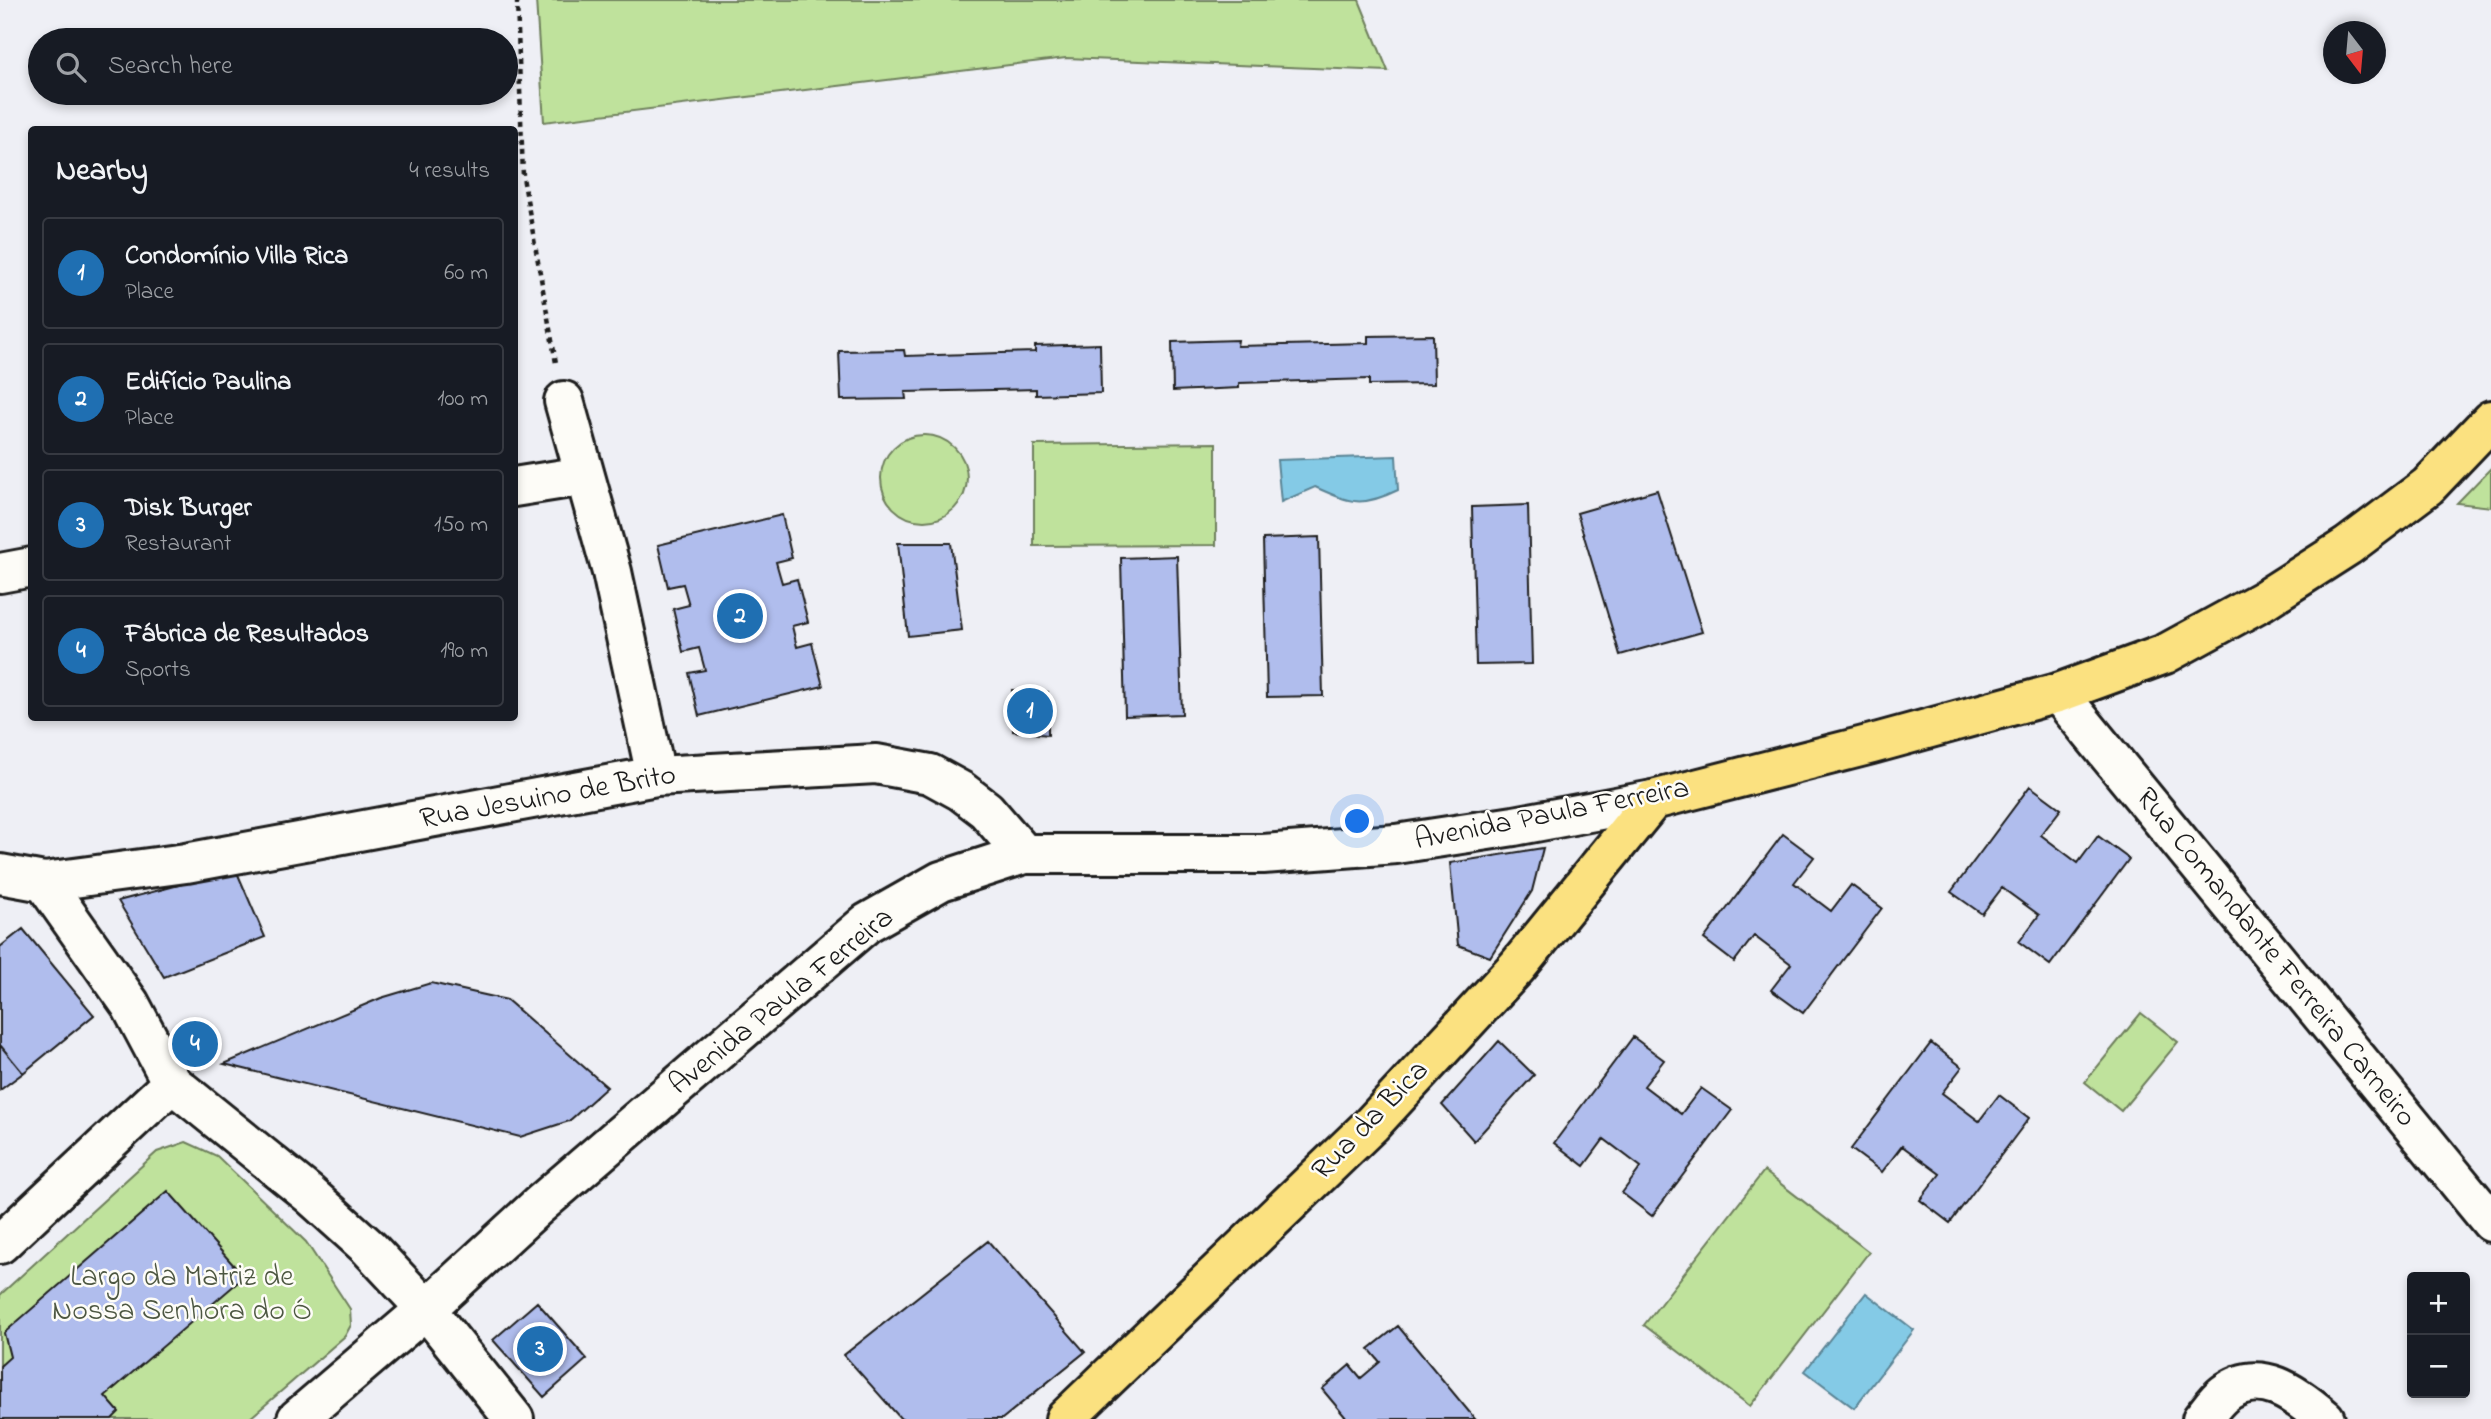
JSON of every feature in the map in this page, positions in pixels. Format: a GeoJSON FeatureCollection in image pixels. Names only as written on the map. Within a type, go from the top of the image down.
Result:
{"type":"FeatureCollection","features":[{"type":"Feature","properties":{"kind":"main road","name":"Avenida Paula Ferreira"},"geometry":{"type":"LineString","coordinates":[[1654,800],[2058,693],[2165,654],[2272,594],[2348,546],[2428,486],[2491,420]]}},
{"type":"Feature","properties":{"kind":"main road","name":"Rua da Bica"},"geometry":{"type":"LineString","coordinates":[[1065,1419],[1371,1125],[1517,967],[1654,800]]}},
{"type":"Feature","properties":{"kind":"street"},"geometry":{"type":"LineString","coordinates":[[564,401],[612,572],[656,776]]}},
{"type":"Feature","properties":{"kind":"street"},"geometry":{"type":"LineString","coordinates":[[518,486],[583,476]]}},
{"type":"Feature","properties":{"kind":"street"},"geometry":{"type":"LineString","coordinates":[[0,573],[28,568]]}},
{"type":"Feature","properties":{"kind":"street","name":"Rua Comandante Ferreira Carneiro"},"geometry":{"type":"LineString","coordinates":[[2058,693],[2491,1222]]}},
{"type":"Feature","properties":{"kind":"street","name":"Rua Jesuino de Brito"},"geometry":{"type":"LineString","coordinates":[[1,875],[44,882],[186,863],[656,776],[876,764],[930,774],[961,790],[986,810],[1024,854]]}},
{"type":"Feature","properties":{"kind":"street","name":"Avenida Paula Ferreira"},"geometry":{"type":"LineString","coordinates":[[426,1309],[538,1206],[867,923],[941,881],[1024,854],[1263,854],[1396,844],[1654,800]]}},
{"type":"Feature","properties":{"kind":"street"},"geometry":{"type":"LineString","coordinates":[[44,882],[130,1004],[172,1083],[309,1194],[369,1248],[426,1309],[514,1419]]}},
{"type":"Feature","properties":{"kind":"street"},"geometry":{"type":"LineString","coordinates":[[0,1244],[172,1083]]}},
{"type":"Feature","properties":{"kind":"street"},"geometry":{"type":"LineString","coordinates":[[297,1419],[426,1309]]}},
{"type":"Feature","properties":{"kind":"street"},"geometry":{"type":"LineString","coordinates":[[2202,1419],[2223,1395],[2244,1382],[2268,1382],[2309,1405],[2325,1419]]}},
{"type":"Feature","properties":{"kind":"path"},"geometry":{"type":"LineString","coordinates":[[517,0],[518,28]]}},
{"type":"Feature","properties":{"kind":"path"},"geometry":{"type":"LineString","coordinates":[[518,30],[523,177],[564,401]]}},
{"type":"Feature","properties":{"kind":"green space"},"geometry":{"type":"Polygon","coordinates":[[[536,0],[1359,0],[1388,71],[1066,58],[544,122],[536,0]]]}},
{"type":"Feature","properties":{"kind":"green space"},"geometry":{"type":"Polygon","coordinates":[[[916,435],[932,435],[955,447],[964,461],[967,478],[964,495],[955,509],[932,521],[916,521],[900,514],[888,502],[881,486],[881,470],[888,454],[900,442],[916,435]]]}},
{"type":"Feature","properties":{"kind":"green space"},"geometry":{"type":"Polygon","coordinates":[[[1216,443],[1216,545],[1034,546],[1034,445],[1216,443]]]}},
{"type":"Feature","properties":{"kind":"green space"},"geometry":{"type":"Polygon","coordinates":[[[2491,468],[2491,507],[2457,503],[2491,468]]]}},
{"type":"Feature","properties":{"kind":"green space"},"geometry":{"type":"Polygon","coordinates":[[[2141,1013],[2178,1042],[2121,1111],[2085,1082],[2141,1013]]]}},
{"type":"Feature","properties":{"kind":"green space","name":"Largo da Matriz de Nossa Senhora do Ó"},"geometry":{"type":"Polygon","coordinates":[[[186,1142],[217,1156],[306,1242],[350,1309],[351,1325],[345,1336],[249,1419],[0,1419],[0,1295],[157,1152],[186,1142]]]}},
{"type":"Feature","properties":{"kind":"green space"},"geometry":{"type":"Polygon","coordinates":[[[1764,1171],[1869,1252],[1750,1406],[1644,1325],[1764,1171]]]}},
{"type":"Feature","properties":{"kind":"water"},"geometry":{"type":"Polygon","coordinates":[[[1396,456],[1398,490],[1385,496],[1365,501],[1347,500],[1315,487],[1281,502],[1277,460],[1396,456]]]}},
{"type":"Feature","properties":{"kind":"water"},"geometry":{"type":"Polygon","coordinates":[[[1866,1293],[1914,1330],[1854,1408],[1805,1371],[1866,1293]]]}},
{"type":"Feature","properties":{"kind":"building"},"geometry":{"type":"Polygon","coordinates":[[[1433,335],[1434,384],[1369,385],[1369,379],[1239,383],[1239,388],[1173,391],[1172,342],[1238,340],[1237,346],[1368,343],[1368,336],[1433,335]]]}},
{"type":"Feature","properties":{"kind":"building"},"geometry":{"type":"Polygon","coordinates":[[[1100,344],[1101,393],[1036,395],[1036,389],[905,392],[906,399],[841,400],[839,351],[904,350],[905,356],[1035,352],[1035,346],[1100,344]]]}},
{"type":"Feature","properties":{"kind":"building"},"geometry":{"type":"Polygon","coordinates":[[[1657,490],[1702,632],[1620,655],[1577,513],[1657,490]]]}},
{"type":"Feature","properties":{"kind":"building"},"geometry":{"type":"Polygon","coordinates":[[[1528,505],[1532,664],[1476,665],[1472,507],[1528,505]]]}},
{"type":"Feature","properties":{"kind":"building"},"geometry":{"type":"Polygon","coordinates":[[[782,515],[792,558],[776,562],[782,583],[797,579],[808,622],[792,626],[797,647],[812,643],[823,686],[699,716],[689,673],[705,670],[699,648],[683,652],[673,609],[689,605],[683,584],[668,587],[658,545],[782,515]]]}},
{"type":"Feature","properties":{"kind":"building"},"geometry":{"type":"Polygon","coordinates":[[[1319,537],[1323,696],[1267,697],[1263,539],[1319,537]]]}},
{"type":"Feature","properties":{"kind":"building"},"geometry":{"type":"Polygon","coordinates":[[[898,543],[951,543],[962,630],[908,636],[898,543]]]}},
{"type":"Feature","properties":{"kind":"building"},"geometry":{"type":"Polygon","coordinates":[[[1177,556],[1182,714],[1125,716],[1121,558],[1177,556]]]}},
{"type":"Feature","properties":{"kind":"building"},"geometry":{"type":"Polygon","coordinates":[[[1012,690],[1048,692],[1048,735],[1013,731],[1012,690]]]}},
{"type":"Feature","properties":{"kind":"building"},"geometry":{"type":"Polygon","coordinates":[[[2030,786],[2061,809],[2041,835],[2078,863],[2098,836],[2129,859],[2050,965],[2019,942],[2039,915],[2002,888],[1982,914],[1951,892],[2030,786]]]}},
{"type":"Feature","properties":{"kind":"building"},"geometry":{"type":"Polygon","coordinates":[[[1783,834],[1814,857],[1794,883],[1831,911],[1851,885],[1882,908],[1803,1013],[1771,990],[1791,964],[1754,936],[1734,962],[1704,939],[1783,834]]]}},
{"type":"Feature","properties":{"kind":"building"},"geometry":{"type":"Polygon","coordinates":[[[1543,848],[1532,891],[1490,957],[1458,945],[1450,863],[1543,848]]]}},
{"type":"Feature","properties":{"kind":"building"},"geometry":{"type":"Polygon","coordinates":[[[236,870],[265,937],[164,977],[118,901],[236,870]]]}},
{"type":"Feature","properties":{"kind":"building"},"geometry":{"type":"Polygon","coordinates":[[[23,929],[94,1015],[23,1073],[0,1045],[0,947],[23,929]]]}},
{"type":"Feature","properties":{"kind":"building"},"geometry":{"type":"Polygon","coordinates":[[[431,983],[507,1000],[607,1087],[569,1121],[520,1137],[224,1064],[381,998],[431,983]]]}},
{"type":"Feature","properties":{"kind":"building"},"geometry":{"type":"Polygon","coordinates":[[[1633,1037],[1664,1060],[1644,1086],[1681,1114],[1701,1088],[1732,1110],[1652,1216],[1622,1193],[1641,1167],[1604,1139],[1584,1166],[1554,1143],[1633,1037]]]}},
{"type":"Feature","properties":{"kind":"building"},"geometry":{"type":"Polygon","coordinates":[[[1499,1041],[1534,1075],[1474,1141],[1442,1105],[1499,1041]]]}},
{"type":"Feature","properties":{"kind":"building"},"geometry":{"type":"Polygon","coordinates":[[[1931,1043],[1962,1067],[1942,1093],[1979,1121],[1999,1095],[2029,1118],[1950,1223],[1920,1200],[1940,1174],[1902,1146],[1882,1172],[1851,1149],[1931,1043]]]}},
{"type":"Feature","properties":{"kind":"building"},"geometry":{"type":"Polygon","coordinates":[[[0,1045],[23,1073],[0,1090],[0,1045]]]}},
{"type":"Feature","properties":{"kind":"building"},"geometry":{"type":"Polygon","coordinates":[[[168,1191],[244,1277],[105,1396],[119,1412],[112,1419],[0,1419],[0,1366],[10,1357],[4,1333],[168,1191]]]}},
{"type":"Feature","properties":{"kind":"building"},"geometry":{"type":"Polygon","coordinates":[[[988,1241],[1085,1352],[1002,1419],[901,1419],[844,1355],[988,1241]]]}},
{"type":"Feature","properties":{"kind":"building"},"geometry":{"type":"Polygon","coordinates":[[[537,1302],[587,1359],[544,1397],[493,1340],[537,1302]]]}},
{"type":"Feature","properties":{"kind":"building"},"geometry":{"type":"Polygon","coordinates":[[[1398,1326],[1475,1419],[1347,1419],[1322,1389],[1350,1365],[1361,1378],[1380,1362],[1369,1349],[1398,1326]]]}},
{"type":"Feature","properties":{"kind":"place","name":"Edifício Paulina"},"geometry":{"type":"Point","coordinates":[740,616]}},
{"type":"Feature","properties":{"kind":"place","name":"Condomínio Villa Rica"},"geometry":{"type":"Point","coordinates":[1030,711]}},
{"type":"Feature","properties":{"kind":"place","name":"Fábrica de Resultados"},"geometry":{"type":"Point","coordinates":[195,1044]}},
{"type":"Feature","properties":{"kind":"place","name":"Disk Burger"},"geometry":{"type":"Point","coordinates":[540,1349]}}]}
